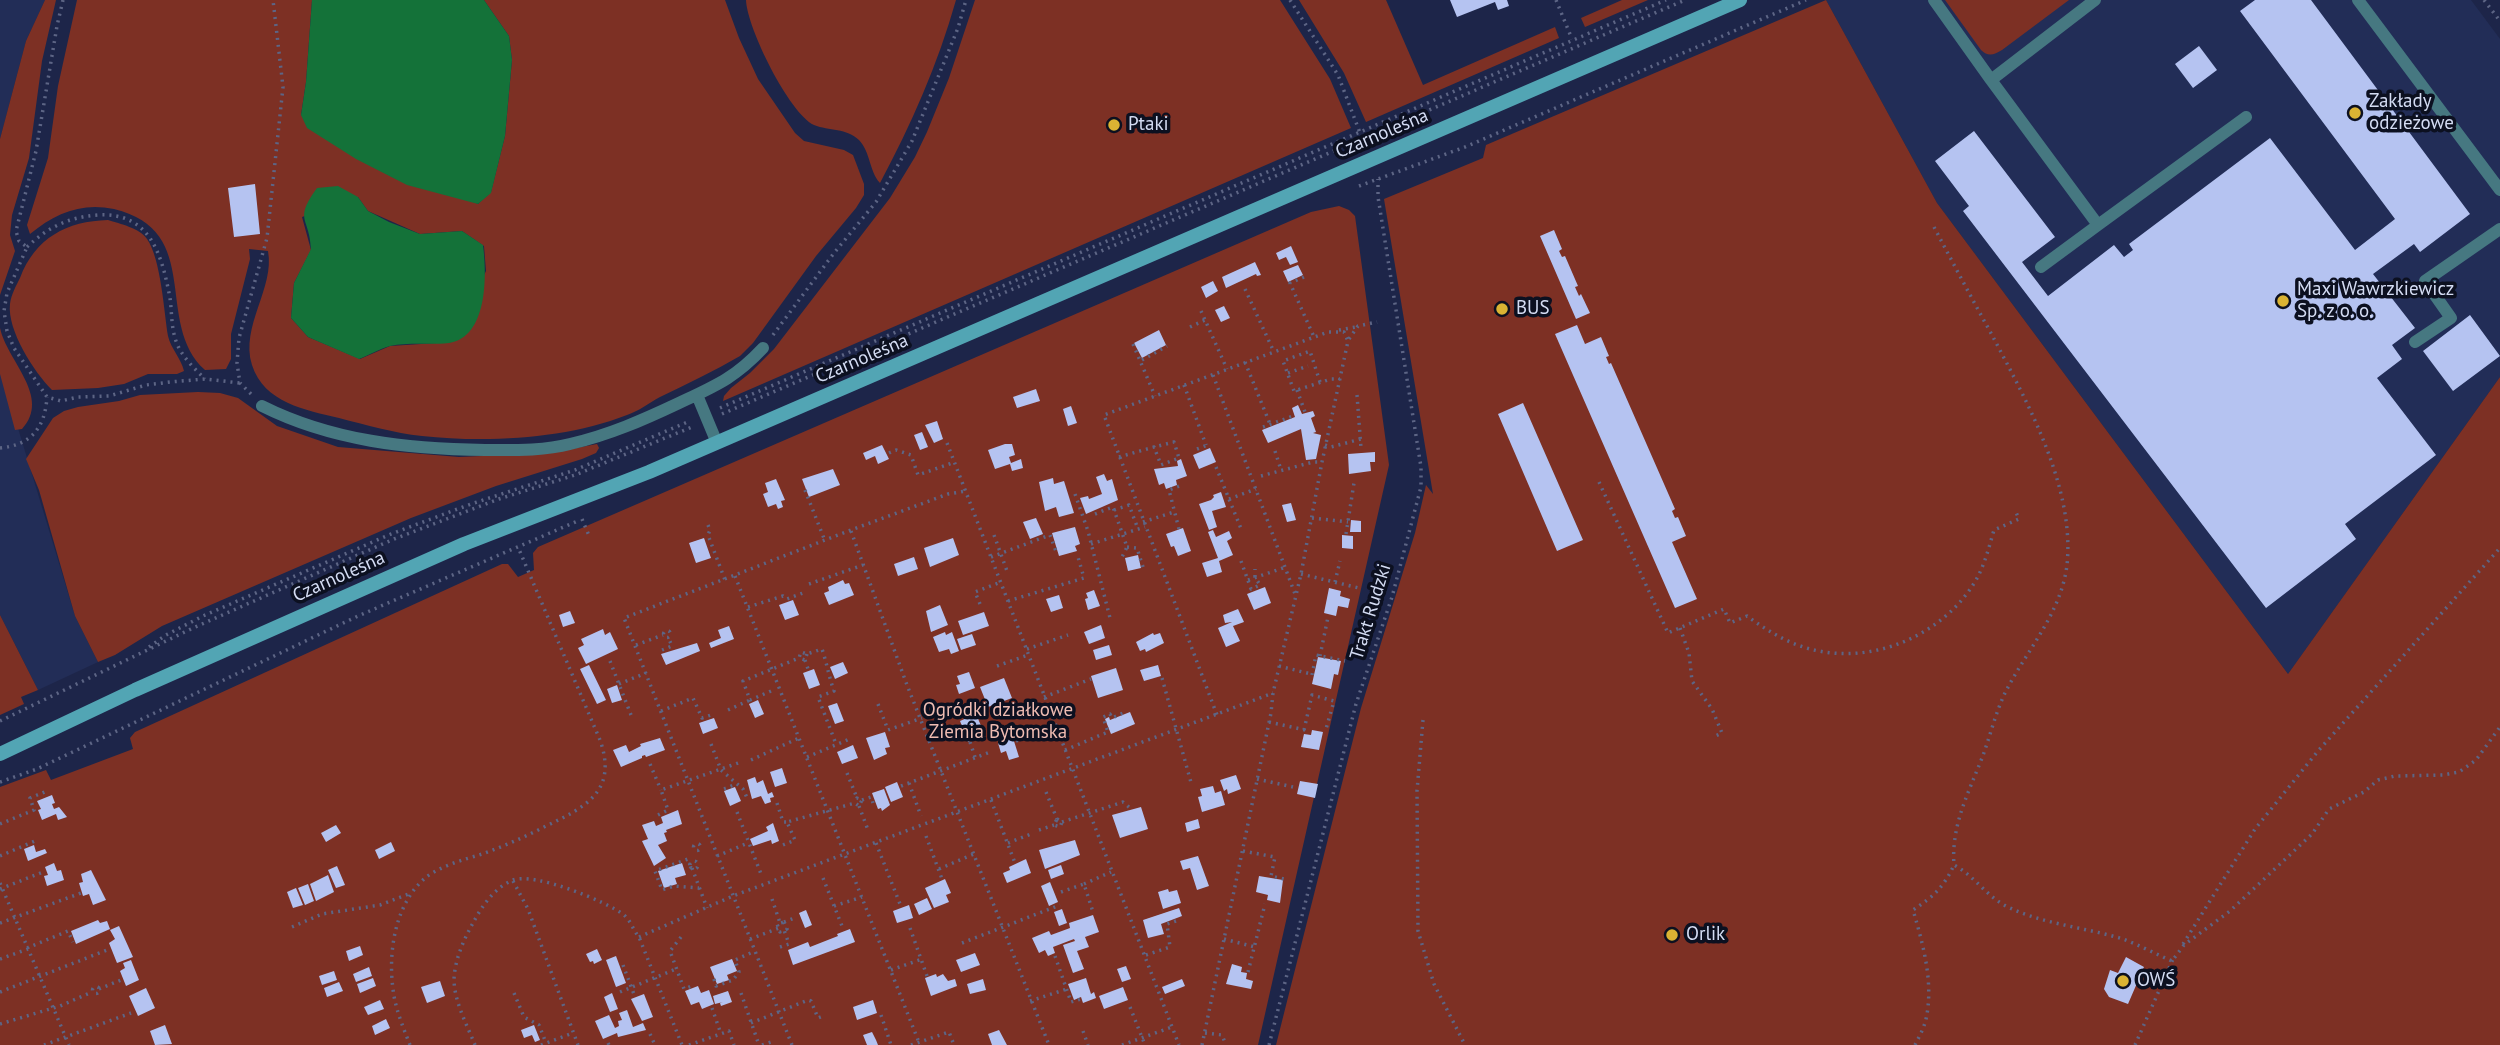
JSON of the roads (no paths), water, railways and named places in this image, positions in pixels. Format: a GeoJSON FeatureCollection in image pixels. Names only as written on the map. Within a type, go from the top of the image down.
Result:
{"type":"FeatureCollection","features":[{"type":"Feature","properties":{"kind":"street","name":"Czarnoleśna"},"geometry":{"type":"LineString","coordinates":[[0,754],[312,610],[510,526],[717,443],[1740,0]]}},
{"type":"Feature","properties":{"kind":"lane"},"geometry":{"type":"LineString","coordinates":[[1934,0],[2098,225]]}},
{"type":"Feature","properties":{"kind":"lane"},"geometry":{"type":"LineString","coordinates":[[1991,79],[2095,0]]}},
{"type":"Feature","properties":{"kind":"lane"},"geometry":{"type":"LineString","coordinates":[[2358,0],[2500,190]]}},
{"type":"Feature","properties":{"kind":"lane"},"geometry":{"type":"LineString","coordinates":[[2041,267],[2246,117]]}},
{"type":"Feature","properties":{"kind":"lane"},"geometry":{"type":"LineString","coordinates":[[2415,342],[2451,318],[2425,281],[2500,229]]}},
{"type":"Feature","properties":{"kind":"lane"},"geometry":{"type":"LineString","coordinates":[[262,406],[332,434],[390,444],[448,450],[513,450],[567,445],[621,430],[726,381],[744,369],[763,348]]}},
{"type":"Feature","properties":{"kind":"lane"},"geometry":{"type":"LineString","coordinates":[[697,395],[717,443]]}},
{"type":"Feature","properties":{"kind":"place","name":"Zakłady odzieżowe"},"geometry":{"type":"Point","coordinates":[2355,113]}},
{"type":"Feature","properties":{"kind":"place","name":"Ptaki"},"geometry":{"type":"Point","coordinates":[1114,125]}},
{"type":"Feature","properties":{"kind":"place","name":"Maxi Wawrzkiewicz Sp. z o. o."},"geometry":{"type":"Point","coordinates":[2283,301]}},
{"type":"Feature","properties":{"kind":"place","name":"BUS"},"geometry":{"type":"Point","coordinates":[1502,309]}},
{"type":"Feature","properties":{"kind":"place","name":"Orlik"},"geometry":{"type":"Point","coordinates":[1672,935]}},
{"type":"Feature","properties":{"kind":"place","name":"OWŚ"},"geometry":{"type":"Point","coordinates":[2123,981]}},
{"type":"Feature","properties":{"kind":"park label","name":"Ogródki działkowe Ziemia Bytomska"},"geometry":{"type":"Point","coordinates":[998,722]}}]}
